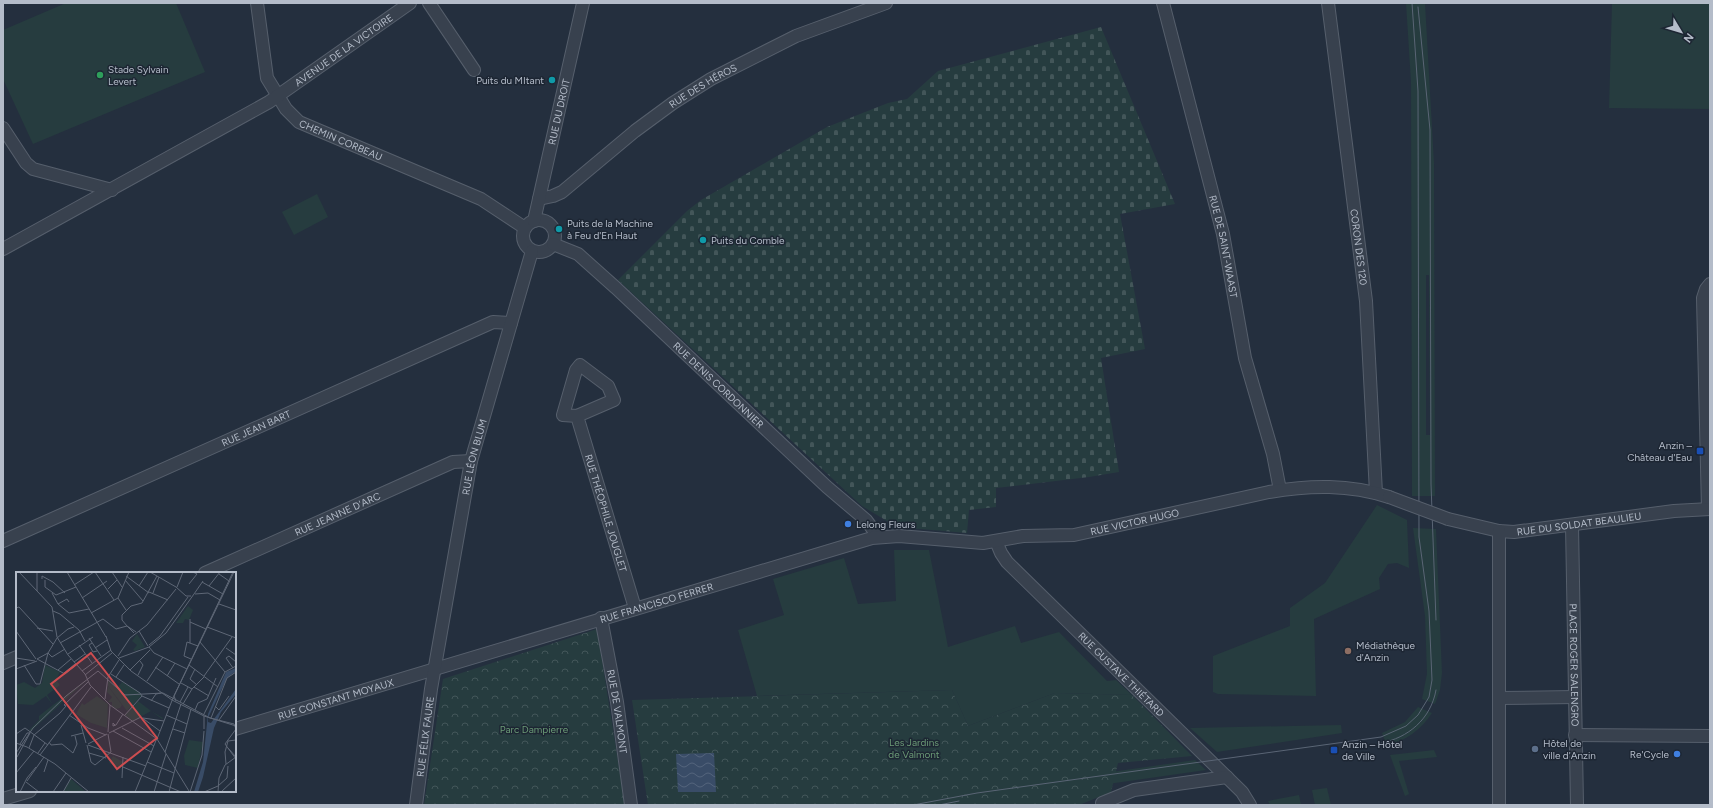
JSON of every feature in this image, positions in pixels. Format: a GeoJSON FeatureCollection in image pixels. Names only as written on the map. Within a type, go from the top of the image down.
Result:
{"type":"FeatureCollection","features":[{"type":"Feature","properties":{"kind":"street","name":"CHEMIN CORBEAU"},"geometry":{"type":"LineString","coordinates":[[257,3],[265,72],[269,84],[294,118],[304,125],[481,199],[530,224]]}},
{"type":"Feature","properties":{"kind":"street","name":"AVENUE DE LA VICTOIRE"},"geometry":{"type":"LineString","coordinates":[[278,97],[410,3]]}},
{"type":"Feature","properties":{"kind":"street"},"geometry":{"type":"LineString","coordinates":[[429,3],[474,70]]}},
{"type":"Feature","properties":{"kind":"street","name":"RUE DU DROIT"},"geometry":{"type":"LineString","coordinates":[[530,224],[539,199],[583,3]]}},
{"type":"Feature","properties":{"kind":"street","name":"RUE DES HÉROS"},"geometry":{"type":"LineString","coordinates":[[539,199],[562,192],[635,131],[712,78],[796,36],[886,3]]}},
{"type":"Feature","properties":{"kind":"street","name":"RUE DE SAINT-WAAST"},"geometry":{"type":"LineString","coordinates":[[1163,3],[1223,234],[1245,358],[1271,447],[1280,490]]}},
{"type":"Feature","properties":{"kind":"street","name":"CORON DES 120"},"geometry":{"type":"LineString","coordinates":[[1328,3],[1366,301],[1376,493]]}},
{"type":"Feature","properties":{"kind":"street"},"geometry":{"type":"LineString","coordinates":[[3,249],[278,97]]}},
{"type":"Feature","properties":{"kind":"street"},"geometry":{"type":"LineString","coordinates":[[3,128],[26,163],[33,169],[112,190]]}},
{"type":"Feature","properties":{"kind":"street"},"geometry":{"type":"LineString","coordinates":[[543,221],[552,227],[554,235],[553,244],[545,251],[532,251],[523,241],[523,236],[530,224],[543,221]]}},
{"type":"Feature","properties":{"kind":"street","name":"RUE DENIS CORDONNIER"},"geometry":{"type":"LineString","coordinates":[[553,244],[578,254],[616,288],[828,487],[866,520],[878,536]]}},
{"type":"Feature","properties":{"kind":"street","name":"RUE LÉON BLUM"},"geometry":{"type":"LineString","coordinates":[[435,668],[471,461],[532,251]]}},
{"type":"Feature","properties":{"kind":"street"},"geometry":{"type":"LineString","coordinates":[[1709,510],[1703,298],[1710,284]]}},
{"type":"Feature","properties":{"kind":"street","name":"RUE JEAN BART"},"geometry":{"type":"LineString","coordinates":[[3,541],[493,322],[511,323]]}},
{"type":"Feature","properties":{"kind":"street"},"geometry":{"type":"LineString","coordinates":[[580,364],[608,386],[614,400],[577,416],[563,415],[576,370],[580,364]]}},
{"type":"Feature","properties":{"kind":"street","name":"RUE THÉOPHILE JOUGLET"},"geometry":{"type":"LineString","coordinates":[[577,416],[635,608]]}},
{"type":"Feature","properties":{"kind":"street","name":"RUE JEANNE D'ARC"},"geometry":{"type":"LineString","coordinates":[[207,572],[453,462],[471,461]]}},
{"type":"Feature","properties":{"kind":"street","name":"RUE VICTOR HUGO"},"geometry":{"type":"LineString","coordinates":[[878,536],[899,536],[976,543],[996,541],[1017,536],[1058,536],[1083,534],[1280,490],[1313,486],[1335,486],[1376,493],[1448,519]]}},
{"type":"Feature","properties":{"kind":"street","name":"RUE DU SOLDAT BEAULIEU"},"geometry":{"type":"LineString","coordinates":[[1448,519],[1499,531],[1514,532],[1674,511],[1709,510]]}},
{"type":"Feature","properties":{"kind":"street","name":"PLACE ROGER SALENGRO"},"geometry":{"type":"LineString","coordinates":[[1572,525],[1577,805]]}},
{"type":"Feature","properties":{"kind":"street"},"geometry":{"type":"LineString","coordinates":[[1499,531],[1499,805]]}},
{"type":"Feature","properties":{"kind":"street","name":"RUE FRANCISCO FERRER"},"geometry":{"type":"LineString","coordinates":[[435,668],[878,536]]}},
{"type":"Feature","properties":{"kind":"street","name":"RUE GUSTAVE THIÉTARD"},"geometry":{"type":"LineString","coordinates":[[996,541],[1000,553],[1007,562],[1227,777],[1244,794],[1250,805]]}},
{"type":"Feature","properties":{"kind":"street","name":"RUE DE VALMONT"},"geometry":{"type":"LineString","coordinates":[[601,618],[616,698],[631,805]]}},
{"type":"Feature","properties":{"kind":"street"},"geometry":{"type":"LineString","coordinates":[[3,663],[16,657]]}},
{"type":"Feature","properties":{"kind":"street","name":"RUE CONSTANT MOYAUX"},"geometry":{"type":"LineString","coordinates":[[236,729],[435,668]]}},
{"type":"Feature","properties":{"kind":"street","name":"RUE FÉLIX FAURE"},"geometry":{"type":"LineString","coordinates":[[416,805],[435,668]]}},
{"type":"Feature","properties":{"kind":"street"},"geometry":{"type":"LineString","coordinates":[[1499,698],[1574,698]]}},
{"type":"Feature","properties":{"kind":"street"},"geometry":{"type":"LineString","coordinates":[[1575,735],[1710,736]]}},
{"type":"Feature","properties":{"kind":"street"},"geometry":{"type":"LineString","coordinates":[[1102,804],[1134,790],[1227,777]]}},
{"type":"Feature","properties":{"kind":"street"},"geometry":{"type":"LineString","coordinates":[[3,799],[27,792]]}},
{"type":"Feature","properties":{"kind":"green space","name":"Stade Sylvain Levert"},"geometry":{"type":"Polygon","coordinates":[[[66,3],[176,3],[205,72],[33,144],[3,79],[3,30],[66,3]]]}},
{"type":"Feature","properties":{"kind":"green space"},"geometry":{"type":"Polygon","coordinates":[[[1406,3],[1425,3],[1434,163],[1435,496],[1412,496],[1411,82],[1406,3]],[[1426,275],[1426,435],[1430,435],[1429,275],[1426,275]]]}},
{"type":"Feature","properties":{"kind":"green space"},"geometry":{"type":"Polygon","coordinates":[[[1612,3],[1710,3],[1710,109],[1609,108],[1612,3]]]}},
{"type":"Feature","properties":{"kind":"green space"},"geometry":{"type":"Polygon","coordinates":[[[1101,27],[1175,204],[1120,214],[1145,349],[1101,358],[1119,472],[996,488],[996,507],[969,510],[967,533],[897,527],[862,506],[618,280],[687,211],[701,200],[827,127],[888,103],[907,99],[938,71],[1101,27]]]}},
{"type":"Feature","properties":{"kind":"green space"},"geometry":{"type":"Polygon","coordinates":[[[317,194],[328,217],[294,235],[282,212],[317,194]]]}},
{"type":"Feature","properties":{"kind":"green space"},"geometry":{"type":"Polygon","coordinates":[[[1377,505],[1407,520],[1409,568],[1397,563],[1388,564],[1379,578],[1380,589],[1314,619],[1316,696],[1218,694],[1213,692],[1213,656],[1290,626],[1290,608],[1325,583],[1377,505]]]}},
{"type":"Feature","properties":{"kind":"green space"},"geometry":{"type":"Polygon","coordinates":[[[1413,528],[1436,529],[1442,673],[1440,690],[1435,704],[1422,699],[1427,674],[1425,616],[1413,528]]]}},
{"type":"Feature","properties":{"kind":"green space"},"geometry":{"type":"Polygon","coordinates":[[[894,550],[929,550],[948,647],[1015,626],[1021,643],[1059,632],[1107,681],[1116,680],[1132,695],[1055,693],[968,726],[952,690],[757,696],[738,630],[784,615],[773,579],[844,558],[858,604],[896,601],[894,550]]]}},
{"type":"Feature","properties":{"kind":"green space","name":"Parc Dampierre"},"geometry":{"type":"Polygon","coordinates":[[[597,629],[625,805],[424,805],[443,679],[597,629]]]}},
{"type":"Feature","properties":{"kind":"green space","name":"Les Jardins de Valmont"},"geometry":{"type":"Polygon","coordinates":[[[952,690],[968,726],[1055,693],[1132,695],[1192,756],[1118,763],[1111,792],[1079,805],[648,805],[632,700],[952,690]]]}},
{"type":"Feature","properties":{"kind":"green space"},"geometry":{"type":"Polygon","coordinates":[[[1418,707],[1432,713],[1428,719],[1412,734],[1387,746],[1382,733],[1405,722],[1418,707]]]}},
{"type":"Feature","properties":{"kind":"green space"},"geometry":{"type":"Polygon","coordinates":[[[1341,725],[1342,733],[1217,752],[1190,728],[1341,725]]]}},
{"type":"Feature","properties":{"kind":"green space"},"geometry":{"type":"Polygon","coordinates":[[[1434,750],[1437,757],[1399,761],[1409,794],[1405,796],[1390,755],[1434,750]]]}},
{"type":"Feature","properties":{"kind":"green space"},"geometry":{"type":"Polygon","coordinates":[[[1195,760],[1206,770],[1045,793],[1041,782],[1195,760]]]}},
{"type":"Feature","properties":{"kind":"green space"},"geometry":{"type":"Polygon","coordinates":[[[1327,788],[1331,805],[1315,805],[1312,790],[1327,788]]]}},
{"type":"Feature","properties":{"kind":"green space"},"geometry":{"type":"Polygon","coordinates":[[[1299,795],[1301,805],[1270,805],[1268,801],[1299,795]]]}},
{"type":"Feature","properties":{"kind":"water"},"geometry":{"type":"Polygon","coordinates":[[[714,753],[716,792],[678,792],[676,754],[714,753]]]}},
{"type":"Feature","properties":{"kind":"tram line"},"geometry":{"type":"LineString","coordinates":[[913,805],[977,793],[1381,737],[1406,726],[1418,715],[1429,697],[1432,680],[1429,611],[1419,537],[1418,91],[1412,3]]}},
{"type":"Feature","properties":{"kind":"tram line"},"geometry":{"type":"LineString","coordinates":[[1418,7],[1430,130],[1431,484],[1436,620]]}},
{"type":"Feature","properties":{"kind":"tram line"},"geometry":{"type":"LineString","coordinates":[[1381,743],[1400,737],[1417,726],[1429,710],[1436,690]]}},
{"type":"Feature","properties":{"kind":"tram line"},"geometry":{"type":"LineString","coordinates":[[939,805],[959,801]]}},
{"type":"Feature","properties":{"kind":"place","name":"Stade Sylvain Levert"},"geometry":{"type":"Point","coordinates":[100,75]}},
{"type":"Feature","properties":{"kind":"place","name":"Puits du MItant"},"geometry":{"type":"Point","coordinates":[552,80]}},
{"type":"Feature","properties":{"kind":"place","name":"Puits de la Machine à Feu d'En Haut"},"geometry":{"type":"Point","coordinates":[559,229]}},
{"type":"Feature","properties":{"kind":"place","name":"Puits du Comble"},"geometry":{"type":"Point","coordinates":[703,240]}},
{"type":"Feature","properties":{"kind":"place","name":"Anzin – Château d'Eau"},"geometry":{"type":"Point","coordinates":[1700,451]}},
{"type":"Feature","properties":{"kind":"place","name":"Lelong Fleurs"},"geometry":{"type":"Point","coordinates":[848,524]}},
{"type":"Feature","properties":{"kind":"place","name":"Médiathèque d'Anzin"},"geometry":{"type":"Point","coordinates":[1348,651]}},
{"type":"Feature","properties":{"kind":"place","name":"Hôtel de ville d'Anzin"},"geometry":{"type":"Point","coordinates":[1535,749]}},
{"type":"Feature","properties":{"kind":"place","name":"Anzin – Hôtel de Ville"},"geometry":{"type":"Point","coordinates":[1334,750]}},
{"type":"Feature","properties":{"kind":"place","name":"Re'Cycle"},"geometry":{"type":"Point","coordinates":[1677,754]}}]}
